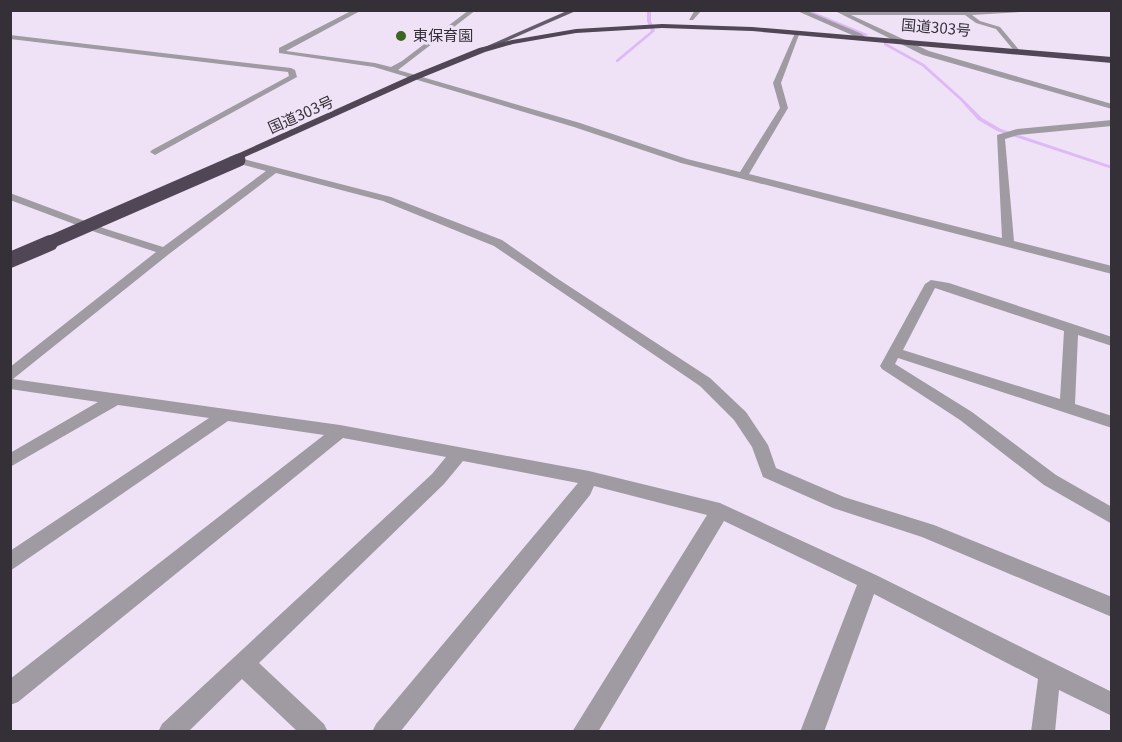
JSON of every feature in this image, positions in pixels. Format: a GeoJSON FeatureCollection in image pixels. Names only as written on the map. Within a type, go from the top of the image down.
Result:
{"type":"FeatureCollection","features":[{"type":"Feature","properties":{"kind":"highway","name":"国道303号"},"geometry":{"type":"LineString","coordinates":[[10,260],[482,51],[546,36],[614,28],[705,26],[1112,60]]}},
{"type":"Feature","properties":{"kind":"highway","name":"国道303号"},"geometry":{"type":"LineString","coordinates":[[418,79],[508,47],[614,28]]}},
{"type":"Feature","properties":{"kind":"highway","name":"国道303号"},"geometry":{"type":"LineString","coordinates":[[10,254],[236,159]]}},
{"type":"Feature","properties":{"kind":"main road"},"geometry":{"type":"LineString","coordinates":[[482,51],[575,10]]}},
{"type":"Feature","properties":{"kind":"street"},"geometry":{"type":"LineString","coordinates":[[359,10],[281,49],[283,53],[354,61],[390,70],[577,125],[684,161],[1112,270]]}},
{"type":"Feature","properties":{"kind":"street"},"geometry":{"type":"LineString","coordinates":[[390,70],[405,63],[473,10]]}},
{"type":"Feature","properties":{"kind":"street"},"geometry":{"type":"LineString","coordinates":[[691,20],[699,10]]}},
{"type":"Feature","properties":{"kind":"street"},"geometry":{"type":"LineString","coordinates":[[798,10],[863,38]]}},
{"type":"Feature","properties":{"kind":"street"},"geometry":{"type":"LineString","coordinates":[[839,12],[966,14],[1051,10]]}},
{"type":"Feature","properties":{"kind":"street"},"geometry":{"type":"LineString","coordinates":[[839,12],[926,53],[1112,107]]}},
{"type":"Feature","properties":{"kind":"street"},"geometry":{"type":"LineString","coordinates":[[966,14],[978,22],[998,28],[1016,51]]}},
{"type":"Feature","properties":{"kind":"street"},"geometry":{"type":"LineString","coordinates":[[742,176],[784,108],[777,83],[798,33]]}},
{"type":"Feature","properties":{"kind":"street"},"geometry":{"type":"LineString","coordinates":[[10,37],[291,70],[293,76],[155,152]]}},
{"type":"Feature","properties":{"kind":"street"},"geometry":{"type":"LineString","coordinates":[[1008,244],[1000,137],[1017,132],[1112,123]]}},
{"type":"Feature","properties":{"kind":"street"},"geometry":{"type":"LineString","coordinates":[[236,159],[387,199],[498,243],[705,382],[740,416],[760,445],[769,472],[839,503],[927,531],[1112,607]]}},
{"type":"Feature","properties":{"kind":"street"},"geometry":{"type":"LineString","coordinates":[[10,375],[165,251],[274,170]]}},
{"type":"Feature","properties":{"kind":"street"},"geometry":{"type":"LineString","coordinates":[[10,196],[102,231],[165,251]]}},
{"type":"Feature","properties":{"kind":"street"},"geometry":{"type":"LineString","coordinates":[[1112,342],[944,286],[931,284],[887,366],[966,416],[1050,480],[1112,516]]}},
{"type":"Feature","properties":{"kind":"street"},"geometry":{"type":"LineString","coordinates":[[1067,408],[1071,328]]}},
{"type":"Feature","properties":{"kind":"street"},"geometry":{"type":"LineString","coordinates":[[894,352],[1112,422]]}},
{"type":"Feature","properties":{"kind":"street"},"geometry":{"type":"LineString","coordinates":[[10,384],[340,431],[589,478],[720,511],[869,581],[1112,705]]}},
{"type":"Feature","properties":{"kind":"street"},"geometry":{"type":"LineString","coordinates":[[10,461],[117,398]]}},
{"type":"Feature","properties":{"kind":"street"},"geometry":{"type":"LineString","coordinates":[[10,562],[225,415]]}},
{"type":"Feature","properties":{"kind":"street"},"geometry":{"type":"LineString","coordinates":[[10,693],[340,431]]}},
{"type":"Feature","properties":{"kind":"street"},"geometry":{"type":"LineString","coordinates":[[170,732],[438,478],[460,453]]}},
{"type":"Feature","properties":{"kind":"street"},"geometry":{"type":"LineString","coordinates":[[384,732],[584,490],[589,478]]}},
{"type":"Feature","properties":{"kind":"street"},"geometry":{"type":"LineString","coordinates":[[585,732],[720,511]]}},
{"type":"Feature","properties":{"kind":"street"},"geometry":{"type":"LineString","coordinates":[[812,732],[869,581]]}},
{"type":"Feature","properties":{"kind":"street"},"geometry":{"type":"LineString","coordinates":[[242,663],[316,732]]}},
{"type":"Feature","properties":{"kind":"street"},"geometry":{"type":"LineString","coordinates":[[1043,732],[1050,673]]}},
{"type":"Feature","properties":{"kind":"waterway"},"geometry":{"type":"LineString","coordinates":[[617,61],[653,31],[649,21],[649,10]]}},
{"type":"Feature","properties":{"kind":"waterway"},"geometry":{"type":"LineString","coordinates":[[805,10],[866,35]]}},
{"type":"Feature","properties":{"kind":"waterway"},"geometry":{"type":"LineString","coordinates":[[885,44],[923,65],[980,119],[999,130],[1112,168]]}},
{"type":"Feature","properties":{"kind":"place","name":"東保育園"},"geometry":{"type":"Point","coordinates":[401,36]}}]}
